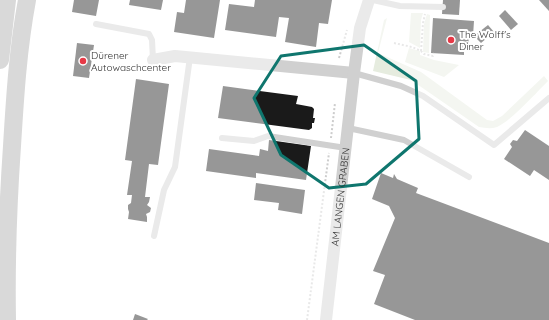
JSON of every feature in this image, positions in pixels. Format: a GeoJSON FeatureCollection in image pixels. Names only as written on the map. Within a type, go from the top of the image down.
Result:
{"type":"FeatureCollection","features":[{"type":"Feature","properties":{"kind":"main road"},"geometry":{"type":"LineString","coordinates":[[0,60],[7,0]]}},
{"type":"Feature","properties":{"kind":"main road"},"geometry":{"type":"LineString","coordinates":[[7,320],[7,277],[16,78],[27,0]]}},
{"type":"Feature","properties":{"kind":"street","name":"AM LANGEN GRABEN"},"geometry":{"type":"LineString","coordinates":[[326,320],[360,28],[369,0]]}},
{"type":"Feature","properties":{"kind":"street"},"geometry":{"type":"LineString","coordinates":[[153,60],[175,56],[354,73]]}},
{"type":"Feature","properties":{"kind":"lane"},"geometry":{"type":"LineString","coordinates":[[373,0],[400,6],[443,7]]}},
{"type":"Feature","properties":{"kind":"lane"},"geometry":{"type":"LineString","coordinates":[[96,24],[149,34],[152,40],[153,60]]}},
{"type":"Feature","properties":{"kind":"lane"},"geometry":{"type":"LineString","coordinates":[[154,236],[164,190],[175,168],[190,57]]}},
{"type":"Feature","properties":{"kind":"lane"},"geometry":{"type":"LineString","coordinates":[[354,73],[401,86],[423,96],[494,146],[549,98]]}},
{"type":"Feature","properties":{"kind":"lane"},"geometry":{"type":"LineString","coordinates":[[348,128],[404,140],[469,177]]}},
{"type":"Feature","properties":{"kind":"lane"},"geometry":{"type":"LineString","coordinates":[[222,138],[254,141],[268,136],[346,148]]}},
{"type":"Feature","properties":{"kind":"path"},"geometry":{"type":"LineString","coordinates":[[421,51],[423,23],[427,7]]}},
{"type":"Feature","properties":{"kind":"path"},"geometry":{"type":"LineString","coordinates":[[394,43],[421,51],[429,56],[433,56],[434,54]]}},
{"type":"Feature","properties":{"kind":"path"},"geometry":{"type":"LineString","coordinates":[[307,320],[335,103]]}},
{"type":"Feature","properties":{"kind":"highlighted area"},"geometry":{"type":"Polygon","coordinates":[[[364,45],[416,81],[419,139],[366,184],[329,188],[281,155],[254,98],[281,56],[364,45]]]}},
{"type":"Feature","properties":{"kind":"shaded area"},"geometry":{"type":"Polygon","coordinates":[[[411,13],[423,13],[421,20],[420,48],[409,42],[411,13]]]}},
{"type":"Feature","properties":{"kind":"shaded area"},"geometry":{"type":"Polygon","coordinates":[[[427,14],[430,15],[429,53],[423,52],[424,24],[427,14]]]}},
{"type":"Feature","properties":{"kind":"shaded area"},"geometry":{"type":"Polygon","coordinates":[[[387,18],[378,53],[421,72],[487,120],[493,121],[502,116],[544,76],[548,81],[502,124],[492,128],[479,127],[411,80],[373,71],[384,20],[387,18]]]}},
{"type":"Feature","properties":{"kind":"shaded area"},"geometry":{"type":"Polygon","coordinates":[[[409,48],[420,51],[420,55],[434,60],[459,65],[444,77],[405,62],[409,48]]]}},
{"type":"Feature","properties":{"kind":"building"},"geometry":{"type":"Polygon","coordinates":[[[74,0],[99,0],[96,16],[72,12],[74,0]]]}},
{"type":"Feature","properties":{"kind":"building"},"geometry":{"type":"Polygon","coordinates":[[[130,0],[163,0],[161,10],[129,5],[130,0]]]}},
{"type":"Feature","properties":{"kind":"building"},"geometry":{"type":"Polygon","coordinates":[[[186,0],[220,0],[214,38],[174,32],[177,12],[184,13],[186,0]]]}},
{"type":"Feature","properties":{"kind":"building"},"geometry":{"type":"Polygon","coordinates":[[[255,0],[332,0],[328,24],[319,23],[316,47],[285,42],[289,18],[279,17],[276,37],[225,30],[229,4],[254,7],[255,0]]]}},
{"type":"Feature","properties":{"kind":"building"},"geometry":{"type":"Polygon","coordinates":[[[443,0],[460,0],[459,15],[442,14],[443,0]]]}},
{"type":"Feature","properties":{"kind":"building"},"geometry":{"type":"Polygon","coordinates":[[[539,0],[549,0],[549,11],[539,0]]]}},
{"type":"Feature","properties":{"kind":"building"},"geometry":{"type":"Polygon","coordinates":[[[505,10],[518,24],[511,30],[499,16],[505,10]]]}},
{"type":"Feature","properties":{"kind":"building"},"geometry":{"type":"Polygon","coordinates":[[[433,18],[474,21],[473,36],[469,35],[468,49],[464,49],[464,55],[431,53],[433,18]]]}},
{"type":"Feature","properties":{"kind":"building"},"geometry":{"type":"Polygon","coordinates":[[[488,25],[494,32],[481,43],[474,36],[488,25]]]}},
{"type":"Feature","properties":{"kind":"building","name":"Dürener Autowaschcenter"},"geometry":{"type":"Polygon","coordinates":[[[77,43],[94,45],[89,78],[73,76],[77,43]]]}},
{"type":"Feature","properties":{"kind":"building"},"geometry":{"type":"Polygon","coordinates":[[[136,79],[169,84],[158,165],[149,164],[145,197],[150,197],[147,205],[151,208],[150,212],[146,214],[147,222],[128,219],[128,205],[131,203],[132,195],[127,195],[132,161],[125,160],[136,79]]]}},
{"type":"Feature","properties":{"kind":"building"},"geometry":{"type":"Polygon","coordinates":[[[223,86],[298,96],[296,104],[312,107],[314,109],[313,118],[315,118],[314,123],[312,123],[312,128],[309,130],[218,118],[223,86]]]}},
{"type":"Feature","properties":{"kind":"building"},"geometry":{"type":"Polygon","coordinates":[[[525,130],[549,146],[549,180],[534,170],[530,176],[504,159],[512,147],[510,144],[513,140],[517,141],[525,130]]]}},
{"type":"Feature","properties":{"kind":"building"},"geometry":{"type":"Polygon","coordinates":[[[269,140],[311,146],[306,180],[256,173],[256,178],[206,171],[209,149],[259,156],[260,149],[268,151],[269,140]]]}},
{"type":"Feature","properties":{"kind":"building"},"geometry":{"type":"Polygon","coordinates":[[[381,173],[393,178],[394,174],[397,179],[418,188],[416,193],[549,243],[549,320],[415,320],[374,304],[385,275],[373,271],[395,218],[389,206],[372,199],[381,173]]]}},
{"type":"Feature","properties":{"kind":"building"},"geometry":{"type":"Polygon","coordinates":[[[256,183],[305,190],[302,214],[278,210],[279,203],[254,200],[256,183]]]}},
{"type":"Feature","properties":{"kind":"building"},"geometry":{"type":"Polygon","coordinates":[[[135,314],[148,319],[133,320],[135,314]]]}},
{"type":"Feature","properties":{"kind":"place","name":"The Wolff's Diner"},"geometry":{"type":"Point","coordinates":[451,40]}},
{"type":"Feature","properties":{"kind":"place","name":"Dürener Autowaschcenter"},"geometry":{"type":"Point","coordinates":[83,61]}}]}
